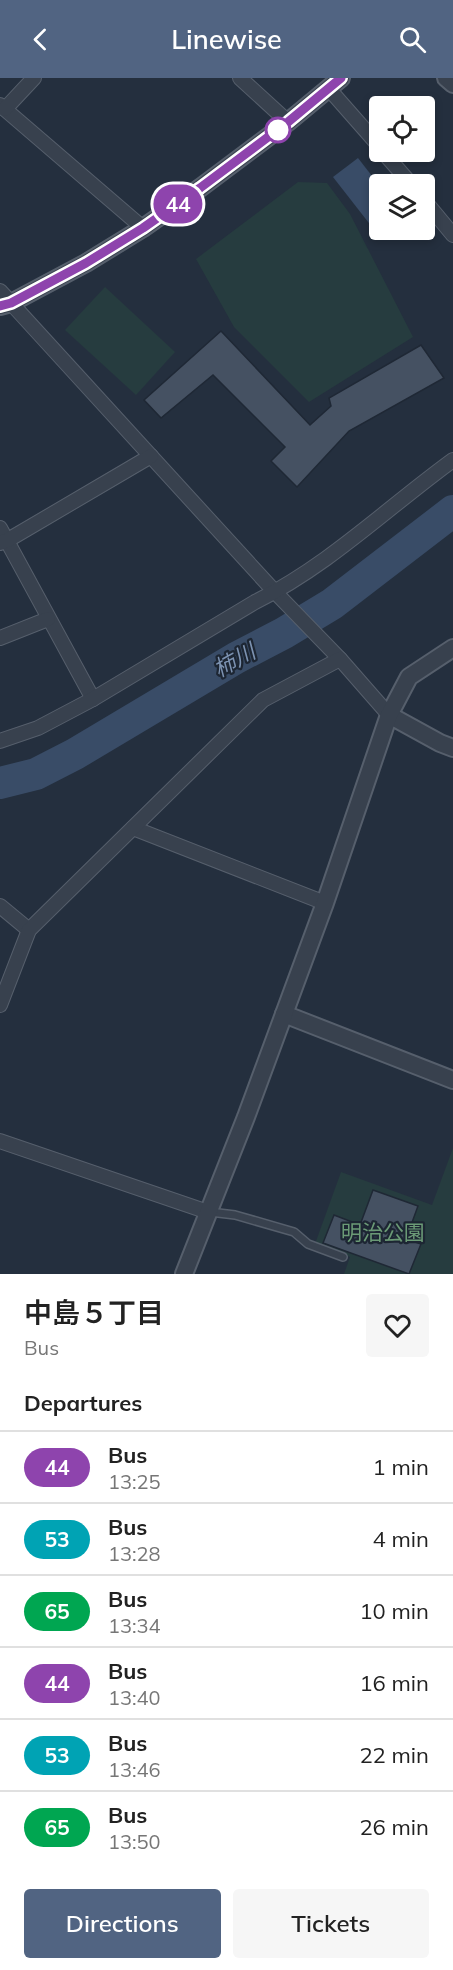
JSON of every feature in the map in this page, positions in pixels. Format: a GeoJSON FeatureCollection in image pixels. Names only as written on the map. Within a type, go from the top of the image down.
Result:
{"type":"FeatureCollection","features":[{"type":"Feature","properties":{"kind":"street"},"geometry":{"type":"LineString","coordinates":[[34,78],[2,107],[143,228]]}},
{"type":"Feature","properties":{"kind":"street"},"geometry":{"type":"LineString","coordinates":[[240,78],[288,122]]}},
{"type":"Feature","properties":{"kind":"street"},"geometry":{"type":"LineString","coordinates":[[446,78],[453,84]]}},
{"type":"Feature","properties":{"kind":"street"},"geometry":{"type":"LineString","coordinates":[[369,132],[335,84],[288,122],[143,228],[86,263],[4,300],[340,659],[389,715],[440,744],[453,748]]}},
{"type":"Feature","properties":{"kind":"street"},"geometry":{"type":"LineString","coordinates":[[392,162],[402,174]]}},
{"type":"Feature","properties":{"kind":"street"},"geometry":{"type":"LineString","coordinates":[[435,213],[453,235]]}},
{"type":"Feature","properties":{"kind":"street"},"geometry":{"type":"LineString","coordinates":[[4,541],[151,456]]}},
{"type":"Feature","properties":{"kind":"street"},"geometry":{"type":"LineString","coordinates":[[0,741],[38,728],[93,699],[275,592],[342,548],[453,460]]}},
{"type":"Feature","properties":{"kind":"street"},"geometry":{"type":"LineString","coordinates":[[0,528],[4,541],[93,699]]}},
{"type":"Feature","properties":{"kind":"street"},"geometry":{"type":"LineString","coordinates":[[0,638],[48,619]]}},
{"type":"Feature","properties":{"kind":"street"},"geometry":{"type":"LineString","coordinates":[[184,1274],[325,903],[389,715],[409,677],[453,648]]}},
{"type":"Feature","properties":{"kind":"street"},"geometry":{"type":"LineString","coordinates":[[0,1005],[29,930],[263,700],[340,659]]}},
{"type":"Feature","properties":{"kind":"street"},"geometry":{"type":"LineString","coordinates":[[133,828],[325,903]]}},
{"type":"Feature","properties":{"kind":"street"},"geometry":{"type":"LineString","coordinates":[[0,906],[29,930]]}},
{"type":"Feature","properties":{"kind":"street"},"geometry":{"type":"LineString","coordinates":[[284,1014],[453,1080]]}},
{"type":"Feature","properties":{"kind":"street"},"geometry":{"type":"LineString","coordinates":[[0,1141],[208,1212]]}},
{"type":"Feature","properties":{"kind":"lane"},"geometry":{"type":"LineString","coordinates":[[208,1212],[235,1215],[294,1232],[308,1244],[343,1257]]}},
{"type":"Feature","properties":{"kind":"green space"},"geometry":{"type":"Polygon","coordinates":[[[298,182],[327,183],[350,214],[413,337],[309,402],[234,327],[196,259],[298,182]]]}},
{"type":"Feature","properties":{"kind":"green space"},"geometry":{"type":"Polygon","coordinates":[[[105,287],[175,352],[136,395],[65,330],[105,287]]]}},
{"type":"Feature","properties":{"kind":"green space","name":"明治公園"},"geometry":{"type":"Polygon","coordinates":[[[453,1148],[453,1274],[344,1274],[350,1257],[315,1244],[341,1172],[432,1205],[453,1148]]]}},
{"type":"Feature","properties":{"kind":"water"},"geometry":{"type":"Polygon","coordinates":[[[358,158],[370,174],[369,223],[333,177],[358,158]]]}},
{"type":"Feature","properties":{"kind":"building"},"geometry":{"type":"Polygon","coordinates":[[[221,331],[310,425],[331,406],[329,398],[421,345],[444,378],[349,431],[297,487],[271,461],[285,447],[213,375],[161,418],[144,400],[221,331]]]}},
{"type":"Feature","properties":{"kind":"building"},"geometry":{"type":"Polygon","coordinates":[[[373,1190],[418,1206],[406,1239],[421,1244],[409,1274],[323,1243],[334,1215],[360,1225],[373,1190]]]}},
{"type":"Feature","properties":{"kind":"waterway","name":"柿川"},"geometry":{"type":"LineString","coordinates":[[0,783],[36,774],[75,754],[236,658],[284,633],[332,604],[453,511]]}},
{"type":"Feature","properties":{"kind":"bus line","name":"44"},"geometry":{"type":"LineString","coordinates":[[0,306],[11,303],[86,263],[143,228],[288,122],[341,78]]}}]}
